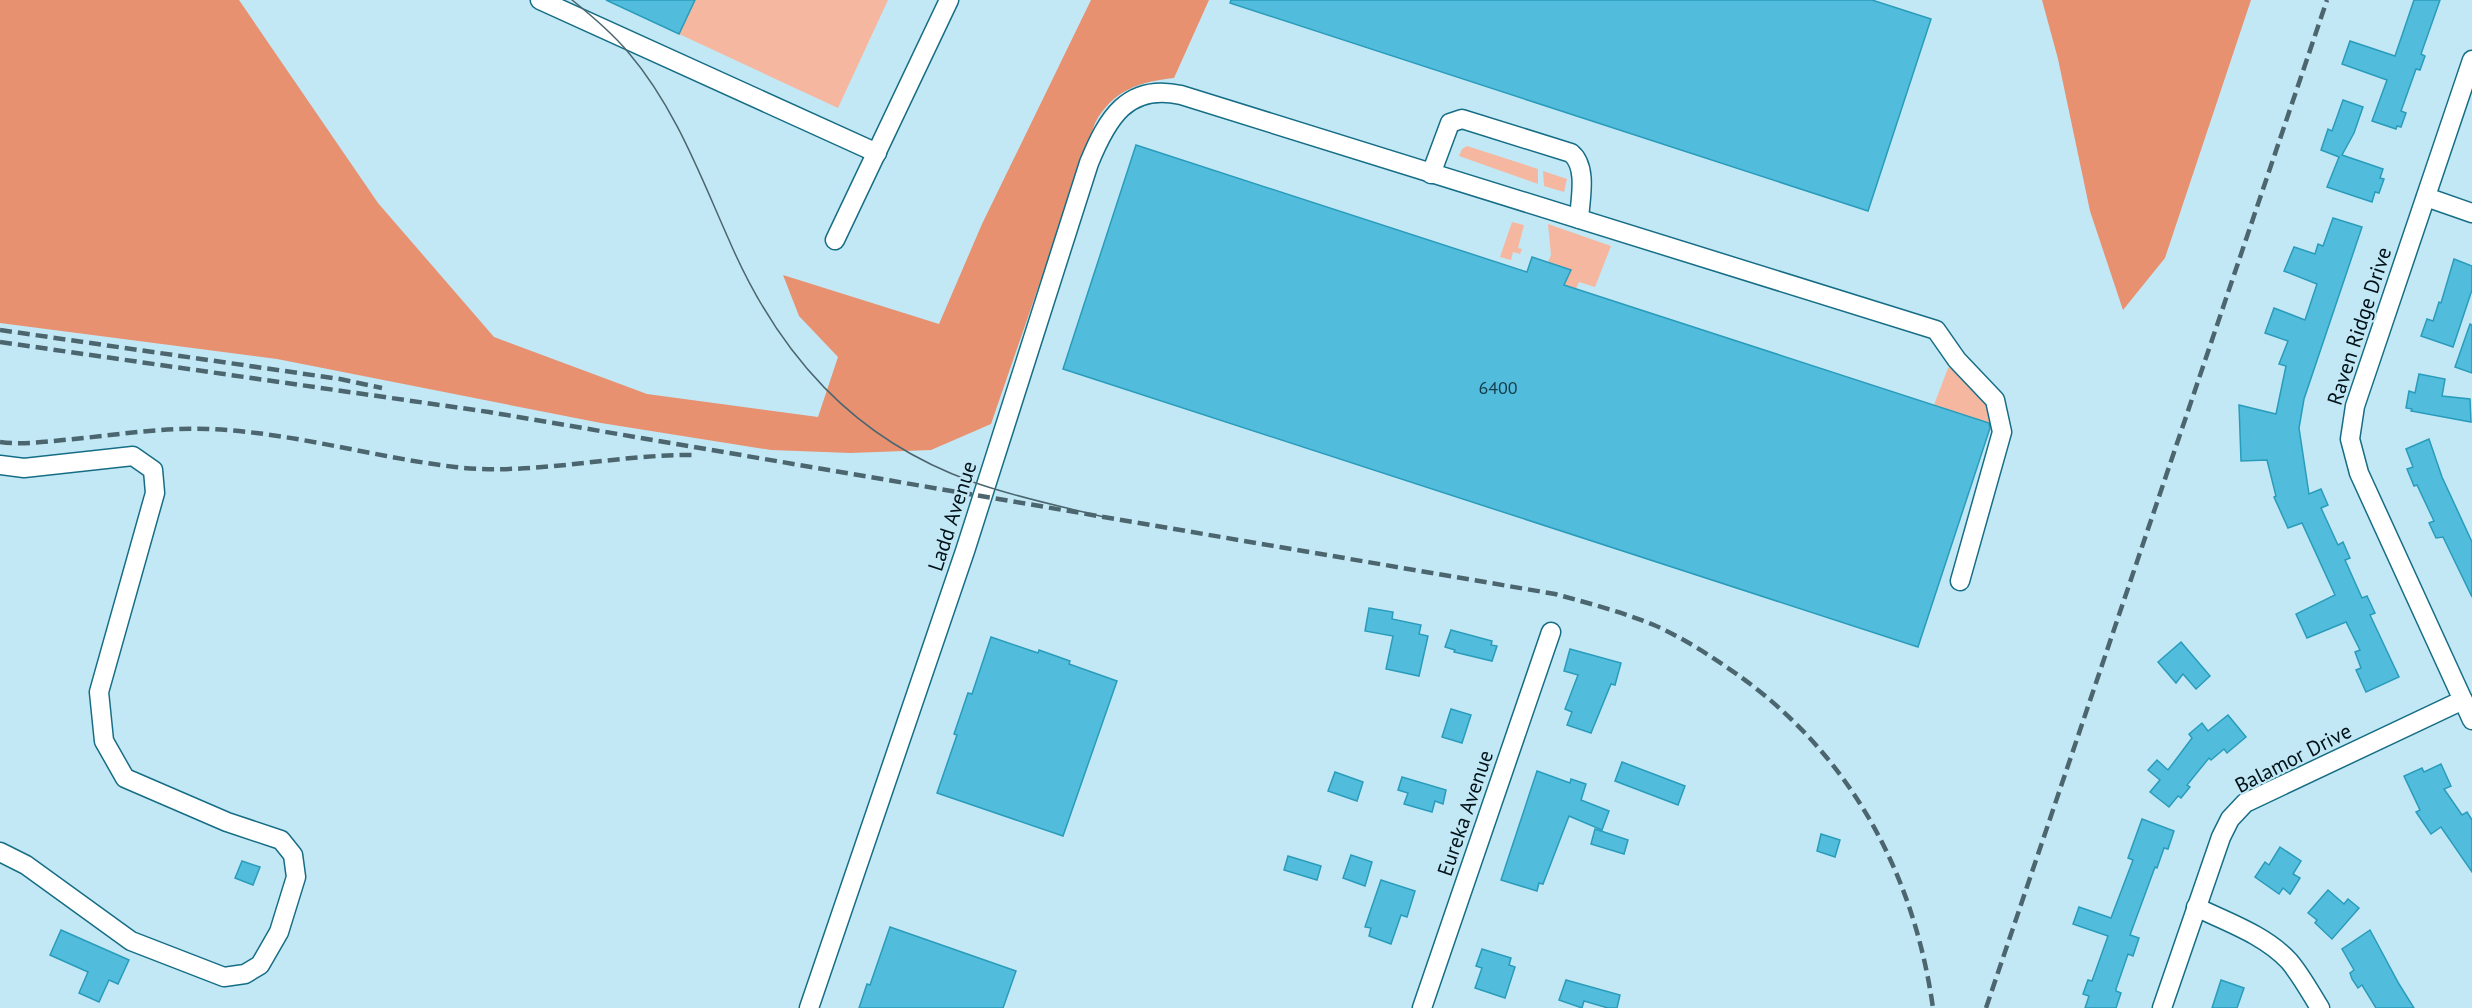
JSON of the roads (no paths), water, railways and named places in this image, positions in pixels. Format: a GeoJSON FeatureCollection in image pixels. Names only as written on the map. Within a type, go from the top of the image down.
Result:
{"type":"FeatureCollection","features":[{"type":"Feature","properties":{"kind":"street"},"geometry":{"type":"LineString","coordinates":[[540,0],[877,153]]}},
{"type":"Feature","properties":{"kind":"street"},"geometry":{"type":"LineString","coordinates":[[835,240],[949,0]]}},
{"type":"Feature","properties":{"kind":"street","name":"Raven Ridge Drive"},"geometry":{"type":"LineString","coordinates":[[2472,60],[2355,406],[2350,439],[2359,473],[2472,720]]}},
{"type":"Feature","properties":{"kind":"street","name":"Ladd Avenue"},"geometry":{"type":"LineString","coordinates":[[809,1008],[965,551],[1089,163],[1102,132],[1115,113],[1138,97],[1152,93],[1169,93],[1936,330],[1957,360],[1995,400],[2002,432],[1960,581]]}},
{"type":"Feature","properties":{"kind":"street"},"geometry":{"type":"LineString","coordinates":[[1431,174],[1450,123],[1461,119],[1575,156],[1581,181],[1579,219]]}},
{"type":"Feature","properties":{"kind":"street"},"geometry":{"type":"LineString","coordinates":[[2426,197],[2472,213]]}},
{"type":"Feature","properties":{"kind":"street"},"geometry":{"type":"LineString","coordinates":[[0,465],[24,468],[133,456],[153,470],[155,493],[99,692],[104,741],[125,778],[227,822],[281,840],[293,855],[296,877],[279,932],[260,965],[245,974],[224,976],[131,940],[27,865],[0,852]]}},
{"type":"Feature","properties":{"kind":"street","name":"Eureka Avenue"},"geometry":{"type":"LineString","coordinates":[[1422,1008],[1551,632]]}},
{"type":"Feature","properties":{"kind":"street","name":"Balamor Drive"},"geometry":{"type":"LineString","coordinates":[[2162,1008],[2221,837],[2230,819],[2245,803],[2463,700]]}},
{"type":"Feature","properties":{"kind":"street"},"geometry":{"type":"LineString","coordinates":[[2196,907],[2248,932],[2279,952],[2300,975],[2320,1008]]}},
{"type":"Feature","properties":{"kind":"tram line"},"geometry":{"type":"LineString","coordinates":[[572,0],[622,45],[660,95],[697,166],[749,281],[771,320],[824,388],[856,417],[891,442],[930,464],[973,482],[1021,497],[1104,517]]}},
{"type":"Feature","properties":{"kind":"railway"},"geometry":{"type":"LineString","coordinates":[[1986,1008],[2327,0]]}},
{"type":"Feature","properties":{"kind":"railway"},"geometry":{"type":"LineString","coordinates":[[0,330],[340,379],[382,388]]}},
{"type":"Feature","properties":{"kind":"railway"},"geometry":{"type":"LineString","coordinates":[[0,342],[489,412],[1555,594],[1630,616],[1654,625],[1691,644],[1768,698],[1805,733],[1838,772],[1866,814],[1890,859],[1909,906],[1923,956],[1933,1008]]}},
{"type":"Feature","properties":{"kind":"railway"},"geometry":{"type":"LineString","coordinates":[[0,442],[32,443],[154,431],[208,429],[270,435],[424,463],[485,469],[515,469],[695,455]]}}]}
